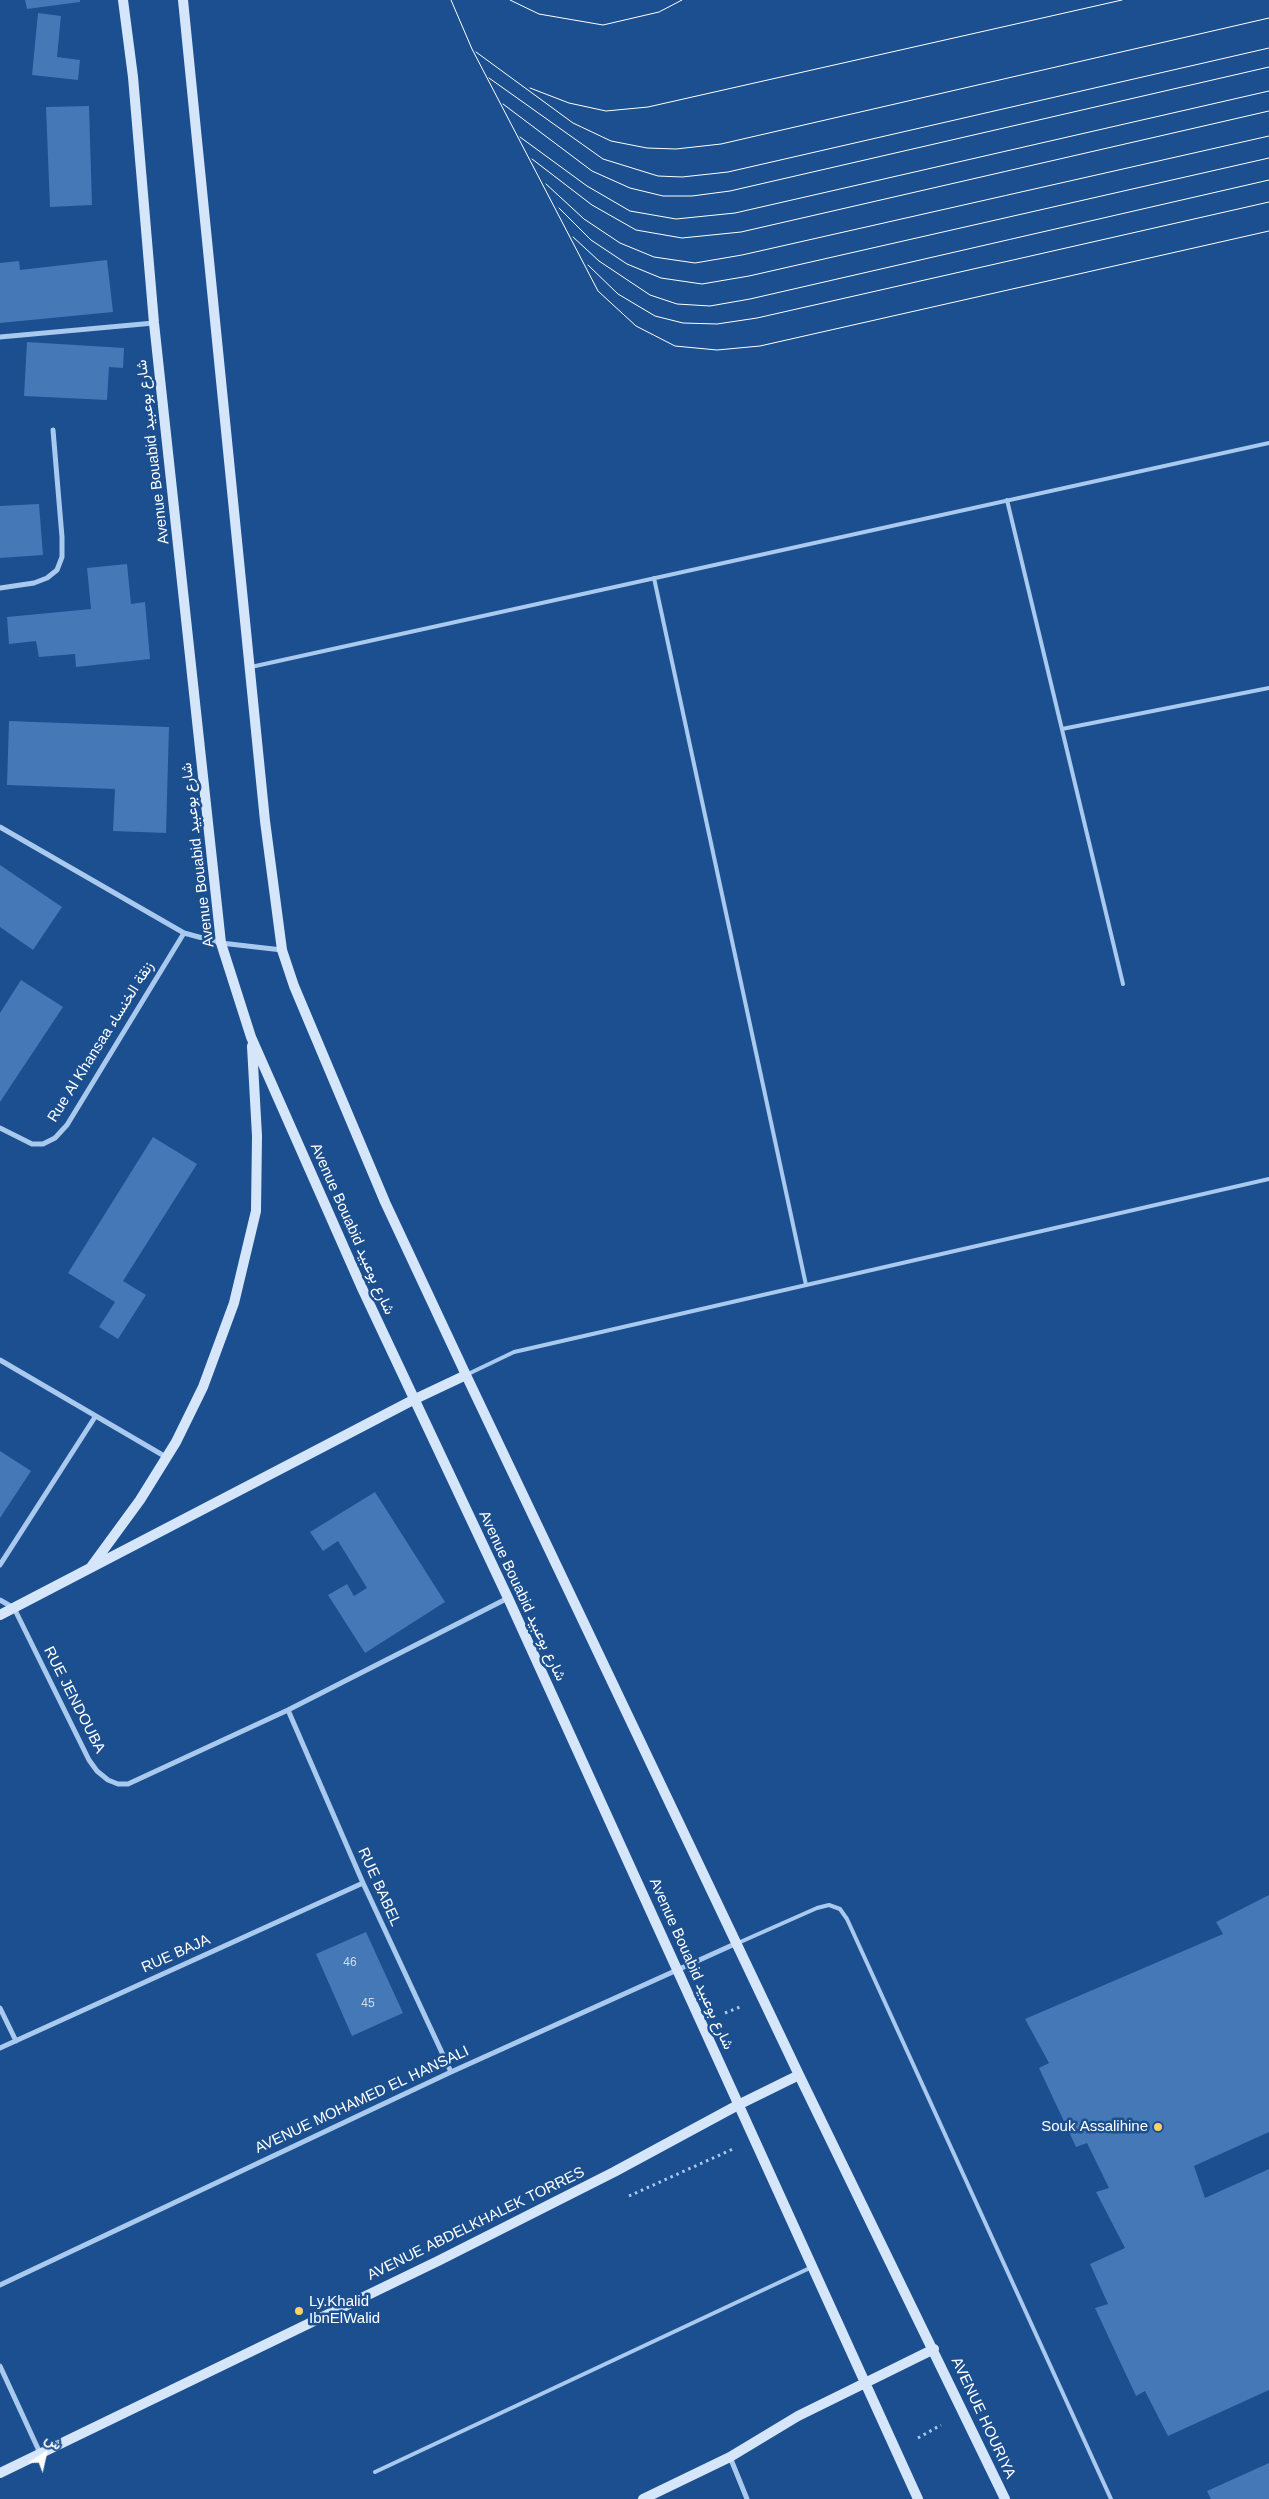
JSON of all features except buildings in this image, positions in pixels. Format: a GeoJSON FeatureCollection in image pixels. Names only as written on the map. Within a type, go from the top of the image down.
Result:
{"type":"FeatureCollection","features":[{"type":"Feature","properties":{"kind":"street","name":"Avenue Bouabid شارع بوعبيد"},"geometry":{"type":"LineString","coordinates":[[123,0],[133,76],[154,323],[221,943],[251,1037],[413,1400],[508,1598],[678,1970],[700,2023],[813,2266],[864,2383]]}},
{"type":"Feature","properties":{"kind":"street"},"geometry":{"type":"LineString","coordinates":[[183,0],[265,821],[282,950],[321,1054],[385,1202],[799,2075],[934,2349],[798,2416],[730,2457],[642,2499]]}},
{"type":"Feature","properties":{"kind":"street"},"geometry":{"type":"LineString","coordinates":[[0,337],[154,323]]}},
{"type":"Feature","properties":{"kind":"street"},"geometry":{"type":"LineString","coordinates":[[0,588],[34,583],[47,578],[56,570],[62,557],[53,430]]}},
{"type":"Feature","properties":{"kind":"street"},"geometry":{"type":"LineString","coordinates":[[0,827],[184,933],[221,943],[282,950]]}},
{"type":"Feature","properties":{"kind":"street","name":"Rue Al Khansaa زنقة الخنساء"},"geometry":{"type":"LineString","coordinates":[[0,1128],[32,1144],[43,1144],[55,1138],[184,933]]}},
{"type":"Feature","properties":{"kind":"street"},"geometry":{"type":"LineString","coordinates":[[91,1567],[140,1500],[176,1442],[203,1387],[234,1302],[256,1211],[257,1136],[251,1037]]}},
{"type":"Feature","properties":{"kind":"street"},"geometry":{"type":"LineString","coordinates":[[0,1360],[166,1457]]}},
{"type":"Feature","properties":{"kind":"street"},"geometry":{"type":"LineString","coordinates":[[0,1615],[413,1400],[466,1375]]}},
{"type":"Feature","properties":{"kind":"street"},"geometry":{"type":"LineString","coordinates":[[0,1565],[95,1417]]}},
{"type":"Feature","properties":{"kind":"street"},"geometry":{"type":"LineString","coordinates":[[288,1710],[508,1598]]}},
{"type":"Feature","properties":{"kind":"street"},"geometry":{"type":"LineString","coordinates":[[0,1600],[14,1608]]}},
{"type":"Feature","properties":{"kind":"street","name":"RUE JENDOUBA"},"geometry":{"type":"LineString","coordinates":[[14,1608],[89,1760],[96,1771],[108,1780],[118,1784],[128,1784],[288,1710]]}},
{"type":"Feature","properties":{"kind":"street","name":"RUE BABEL"},"geometry":{"type":"LineString","coordinates":[[288,1710],[363,1883],[451,2072]]}},
{"type":"Feature","properties":{"kind":"street","name":"RUE BAJA"},"geometry":{"type":"LineString","coordinates":[[0,2048],[363,1883]]}},
{"type":"Feature","properties":{"kind":"street","name":"AVENUE MOHAMED EL HANSALI"},"geometry":{"type":"LineString","coordinates":[[0,2285],[451,2072],[738,1943]]}},
{"type":"Feature","properties":{"kind":"street"},"geometry":{"type":"LineString","coordinates":[[0,2008],[16,2041]]}},
{"type":"Feature","properties":{"kind":"street","name":"AVENUE ABDELKHALEK TORRES"},"geometry":{"type":"LineString","coordinates":[[0,2473],[446,2256],[614,2172],[738,2105],[799,2075]]}},
{"type":"Feature","properties":{"kind":"street","name":"AVENUE HOURIYA"},"geometry":{"type":"LineString","coordinates":[[934,2349],[1005,2499]]}},
{"type":"Feature","properties":{"kind":"street"},"geometry":{"type":"LineString","coordinates":[[0,2366],[40,2453]]}},
{"type":"Feature","properties":{"kind":"street"},"geometry":{"type":"LineString","coordinates":[[864,2383],[918,2499]]}},
{"type":"Feature","properties":{"kind":"street"},"geometry":{"type":"LineString","coordinates":[[730,2457],[747,2499]]}},
{"type":"Feature","properties":{"kind":"lane"},"geometry":{"type":"LineString","coordinates":[[251,667],[1269,443]]}},
{"type":"Feature","properties":{"kind":"lane"},"geometry":{"type":"LineString","coordinates":[[1007,500],[1123,984]]}},
{"type":"Feature","properties":{"kind":"lane"},"geometry":{"type":"LineString","coordinates":[[654,578],[806,1285]]}},
{"type":"Feature","properties":{"kind":"lane"},"geometry":{"type":"LineString","coordinates":[[1062,729],[1269,688]]}},
{"type":"Feature","properties":{"kind":"lane"},"geometry":{"type":"LineString","coordinates":[[466,1375],[514,1352],[1269,1180]]}},
{"type":"Feature","properties":{"kind":"lane"},"geometry":{"type":"LineString","coordinates":[[738,1943],[817,1908],[829,1906],[840,1909],[847,1918],[1111,2499]]}},
{"type":"Feature","properties":{"kind":"lane"},"geometry":{"type":"LineString","coordinates":[[375,2472],[813,2266]]}},
{"type":"Feature","properties":{"kind":"path"},"geometry":{"type":"LineString","coordinates":[[700,2023],[764,1998]]}},
{"type":"Feature","properties":{"kind":"path"},"geometry":{"type":"LineString","coordinates":[[895,2450],[964,2413]]}},
{"type":"Feature","properties":{"kind":"tram line"},"geometry":{"type":"LineString","coordinates":[[451,0],[472,49],[598,291],[636,326],[675,346],[717,350],[760,346],[1269,231]]}},
{"type":"Feature","properties":{"kind":"tram line"},"geometry":{"type":"LineString","coordinates":[[510,0],[539,14],[603,25],[659,12],[682,0]]}},
{"type":"Feature","properties":{"kind":"tram line"},"geometry":{"type":"LineString","coordinates":[[530,88],[569,103],[606,111],[648,107],[1122,0]]}},
{"type":"Feature","properties":{"kind":"tram line"},"geometry":{"type":"LineString","coordinates":[[476,52],[573,123],[611,141],[647,148],[676,149],[721,144],[1269,18]]}},
{"type":"Feature","properties":{"kind":"tram line"},"geometry":{"type":"LineString","coordinates":[[489,78],[603,159],[658,176],[682,177],[728,172],[1269,48]]}},
{"type":"Feature","properties":{"kind":"tram line"},"geometry":{"type":"LineString","coordinates":[[503,104],[592,171],[630,188],[663,196],[692,196],[730,191],[1269,67]]}},
{"type":"Feature","properties":{"kind":"tram line"},"geometry":{"type":"LineString","coordinates":[[520,137],[587,186],[630,211],[676,219],[735,213],[1269,91]]}},
{"type":"Feature","properties":{"kind":"tram line"},"geometry":{"type":"LineString","coordinates":[[532,159],[592,205],[636,230],[682,238],[741,232],[1269,111]]}},
{"type":"Feature","properties":{"kind":"tram line"},"geometry":{"type":"LineString","coordinates":[[546,184],[584,219],[620,243],[654,257],[695,263],[742,255],[1269,136]]}},
{"type":"Feature","properties":{"kind":"tram line"},"geometry":{"type":"LineString","coordinates":[[559,208],[591,240],[627,264],[661,278],[702,284],[749,276],[1269,158]]}},
{"type":"Feature","properties":{"kind":"tram line"},"geometry":{"type":"LineString","coordinates":[[573,237],[599,261],[650,295],[677,304],[710,306],[750,299],[1269,180]]}},
{"type":"Feature","properties":{"kind":"tram line"},"geometry":{"type":"LineString","coordinates":[[588,265],[618,294],[655,316],[683,323],[717,324],[757,318],[1269,202]]}},
{"type":"Feature","properties":{"kind":"place","name":"Souk Assalihine"},"geometry":{"type":"Point","coordinates":[1158,2127]}},
{"type":"Feature","properties":{"kind":"place","name":"Ly.Khalid IbnElWalid"},"geometry":{"type":"Point","coordinates":[299,2311]}}]}
